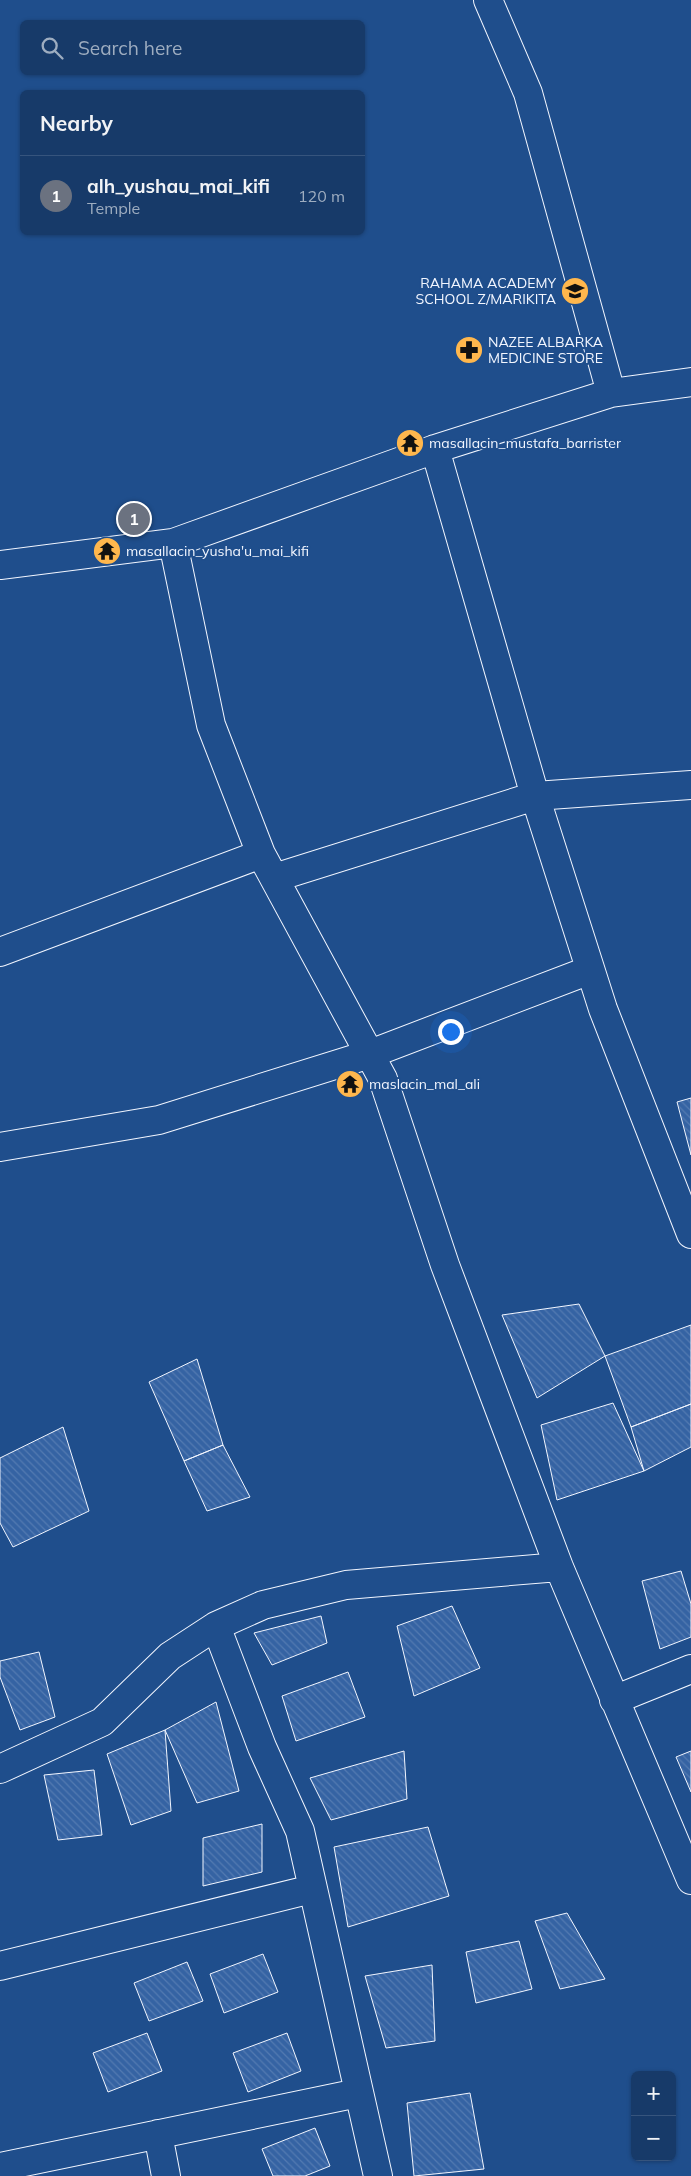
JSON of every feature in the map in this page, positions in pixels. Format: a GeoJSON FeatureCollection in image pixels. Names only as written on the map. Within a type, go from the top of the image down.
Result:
{"type":"FeatureCollection","features":[{"type":"Feature","properties":{"kind":"street"},"geometry":{"type":"LineString","coordinates":[[488,0],[528,93],[612,393]]}},
{"type":"Feature","properties":{"kind":"street"},"geometry":{"type":"LineString","coordinates":[[0,565],[173,543],[435,449],[612,393],[691,382]]}},
{"type":"Feature","properties":{"kind":"street"},"geometry":{"type":"LineString","coordinates":[[435,449],[535,796],[590,970],[603,1009],[691,1234]]}},
{"type":"Feature","properties":{"kind":"street"},"geometry":{"type":"LineString","coordinates":[[173,543],[211,725],[261,854],[383,1078],[445,1265],[559,1567],[691,1880]]}},
{"type":"Feature","properties":{"kind":"street"},"geometry":{"type":"LineString","coordinates":[[274,878],[535,796],[691,785]]}},
{"type":"Feature","properties":{"kind":"street"},"geometry":{"type":"LineString","coordinates":[[0,952],[261,854]]}},
{"type":"Feature","properties":{"kind":"street"},"geometry":{"type":"LineString","coordinates":[[0,1147],[159,1120],[370,1054],[590,970]]}},
{"type":"Feature","properties":{"kind":"street"},"geometry":{"type":"LineString","coordinates":[[0,1769],[102,1722],[170,1656],[216,1626],[263,1604],[346,1585],[559,1567]]}},
{"type":"Feature","properties":{"kind":"street"},"geometry":{"type":"LineString","coordinates":[[216,1626],[262,1747],[300,1831],[378,2176]]}},
{"type":"Feature","properties":{"kind":"street"},"geometry":{"type":"LineString","coordinates":[[614,1700],[691,1669]]}},
{"type":"Feature","properties":{"kind":"street"},"geometry":{"type":"LineString","coordinates":[[0,1966],[312,1889]]}},
{"type":"Feature","properties":{"kind":"street"},"geometry":{"type":"LineString","coordinates":[[0,2167],[358,2093]]}},
{"type":"Feature","properties":{"kind":"street"},"geometry":{"type":"LineString","coordinates":[[158,2134],[166,2176]]}},
{"type":"Feature","properties":{"kind":"building"},"geometry":{"type":"Polygon","coordinates":[[[691,1098],[691,1155],[677,1102],[691,1098]]]}},
{"type":"Feature","properties":{"kind":"building"},"geometry":{"type":"Polygon","coordinates":[[[579,1304],[605,1356],[537,1398],[502,1315],[579,1304]]]}},
{"type":"Feature","properties":{"kind":"building"},"geometry":{"type":"Polygon","coordinates":[[[691,1325],[691,1404],[631,1427],[605,1356],[691,1325]]]}},
{"type":"Feature","properties":{"kind":"building"},"geometry":{"type":"Polygon","coordinates":[[[197,1359],[223,1445],[184,1461],[149,1382],[197,1359]]]}},
{"type":"Feature","properties":{"kind":"building"},"geometry":{"type":"Polygon","coordinates":[[[613,1403],[644,1471],[557,1500],[541,1425],[613,1403]]]}},
{"type":"Feature","properties":{"kind":"building"},"geometry":{"type":"Polygon","coordinates":[[[691,1404],[691,1447],[644,1471],[631,1427],[691,1404]]]}},
{"type":"Feature","properties":{"kind":"building"},"geometry":{"type":"Polygon","coordinates":[[[63,1427],[89,1511],[13,1547],[0,1523],[0,1458],[63,1427]]]}},
{"type":"Feature","properties":{"kind":"building"},"geometry":{"type":"Polygon","coordinates":[[[223,1445],[250,1497],[207,1511],[184,1461],[223,1445]]]}},
{"type":"Feature","properties":{"kind":"building"},"geometry":{"type":"Polygon","coordinates":[[[681,1571],[691,1604],[691,1637],[660,1649],[642,1581],[681,1571]]]}},
{"type":"Feature","properties":{"kind":"building"},"geometry":{"type":"Polygon","coordinates":[[[452,1606],[480,1668],[414,1696],[397,1626],[452,1606]]]}},
{"type":"Feature","properties":{"kind":"building"},"geometry":{"type":"Polygon","coordinates":[[[321,1616],[327,1643],[272,1665],[254,1633],[321,1616]]]}},
{"type":"Feature","properties":{"kind":"building"},"geometry":{"type":"Polygon","coordinates":[[[39,1652],[55,1717],[20,1730],[0,1677],[0,1661],[39,1652]]]}},
{"type":"Feature","properties":{"kind":"building"},"geometry":{"type":"Polygon","coordinates":[[[348,1672],[365,1717],[296,1741],[282,1696],[348,1672]]]}},
{"type":"Feature","properties":{"kind":"building"},"geometry":{"type":"Polygon","coordinates":[[[216,1702],[239,1791],[197,1803],[165,1730],[216,1702]]]}},
{"type":"Feature","properties":{"kind":"building"},"geometry":{"type":"Polygon","coordinates":[[[165,1730],[171,1811],[131,1825],[107,1754],[165,1730]]]}},
{"type":"Feature","properties":{"kind":"building"},"geometry":{"type":"Polygon","coordinates":[[[404,1751],[407,1799],[331,1820],[310,1778],[404,1751]]]}},
{"type":"Feature","properties":{"kind":"building"},"geometry":{"type":"Polygon","coordinates":[[[691,1751],[691,1792],[676,1757],[691,1751]]]}},
{"type":"Feature","properties":{"kind":"building"},"geometry":{"type":"Polygon","coordinates":[[[94,1770],[102,1835],[58,1840],[44,1775],[94,1770]]]}},
{"type":"Feature","properties":{"kind":"building"},"geometry":{"type":"Polygon","coordinates":[[[262,1824],[262,1872],[203,1886],[203,1838],[262,1824]]]}},
{"type":"Feature","properties":{"kind":"building"},"geometry":{"type":"Polygon","coordinates":[[[428,1827],[449,1896],[348,1927],[334,1847],[428,1827]]]}},
{"type":"Feature","properties":{"kind":"building"},"geometry":{"type":"Polygon","coordinates":[[[567,1913],[605,1979],[560,1989],[535,1921],[567,1913]]]}},
{"type":"Feature","properties":{"kind":"building"},"geometry":{"type":"Polygon","coordinates":[[[519,1941],[532,1989],[476,2003],[466,1952],[519,1941]]]}},
{"type":"Feature","properties":{"kind":"building"},"geometry":{"type":"Polygon","coordinates":[[[263,1954],[278,1992],[224,2013],[210,1974],[263,1954]]]}},
{"type":"Feature","properties":{"kind":"building"},"geometry":{"type":"Polygon","coordinates":[[[187,1962],[203,2001],[149,2021],[134,1983],[187,1962]]]}},
{"type":"Feature","properties":{"kind":"building"},"geometry":{"type":"Polygon","coordinates":[[[432,1965],[435,2041],[386,2048],[365,1976],[432,1965]]]}},
{"type":"Feature","properties":{"kind":"building"},"geometry":{"type":"Polygon","coordinates":[[[147,2033],[162,2071],[108,2092],[93,2053],[147,2033]]]}},
{"type":"Feature","properties":{"kind":"building"},"geometry":{"type":"Polygon","coordinates":[[[287,2033],[301,2071],[248,2092],[233,2053],[287,2033]]]}},
{"type":"Feature","properties":{"kind":"building"},"geometry":{"type":"Polygon","coordinates":[[[470,2093],[484,2169],[414,2176],[407,2103],[470,2093]]]}},
{"type":"Feature","properties":{"kind":"building"},"geometry":{"type":"Polygon","coordinates":[[[315,2128],[330,2166],[305,2176],[273,2176],[262,2149],[315,2128]]]}},
{"type":"Feature","properties":{"kind":"place","name":"RAHAMA ACADEMY SCHOOL Z/MARIKITA"},"geometry":{"type":"Point","coordinates":[575,291]}},
{"type":"Feature","properties":{"kind":"place","name":"NAZEE ALBARKA MEDICINE STORE"},"geometry":{"type":"Point","coordinates":[469,350]}},
{"type":"Feature","properties":{"kind":"place","name":"masallacin_mustafa_barrister"},"geometry":{"type":"Point","coordinates":[410,443]}},
{"type":"Feature","properties":{"kind":"place","name":"alh_yushau_mai_kifi"},"geometry":{"type":"Point","coordinates":[134,519]}},
{"type":"Feature","properties":{"kind":"place","name":"masallacin_yusha'u_mai_kifi"},"geometry":{"type":"Point","coordinates":[107,551]}},
{"type":"Feature","properties":{"kind":"place","name":"maslacin_mal_ali"},"geometry":{"type":"Point","coordinates":[350,1084]}}]}
